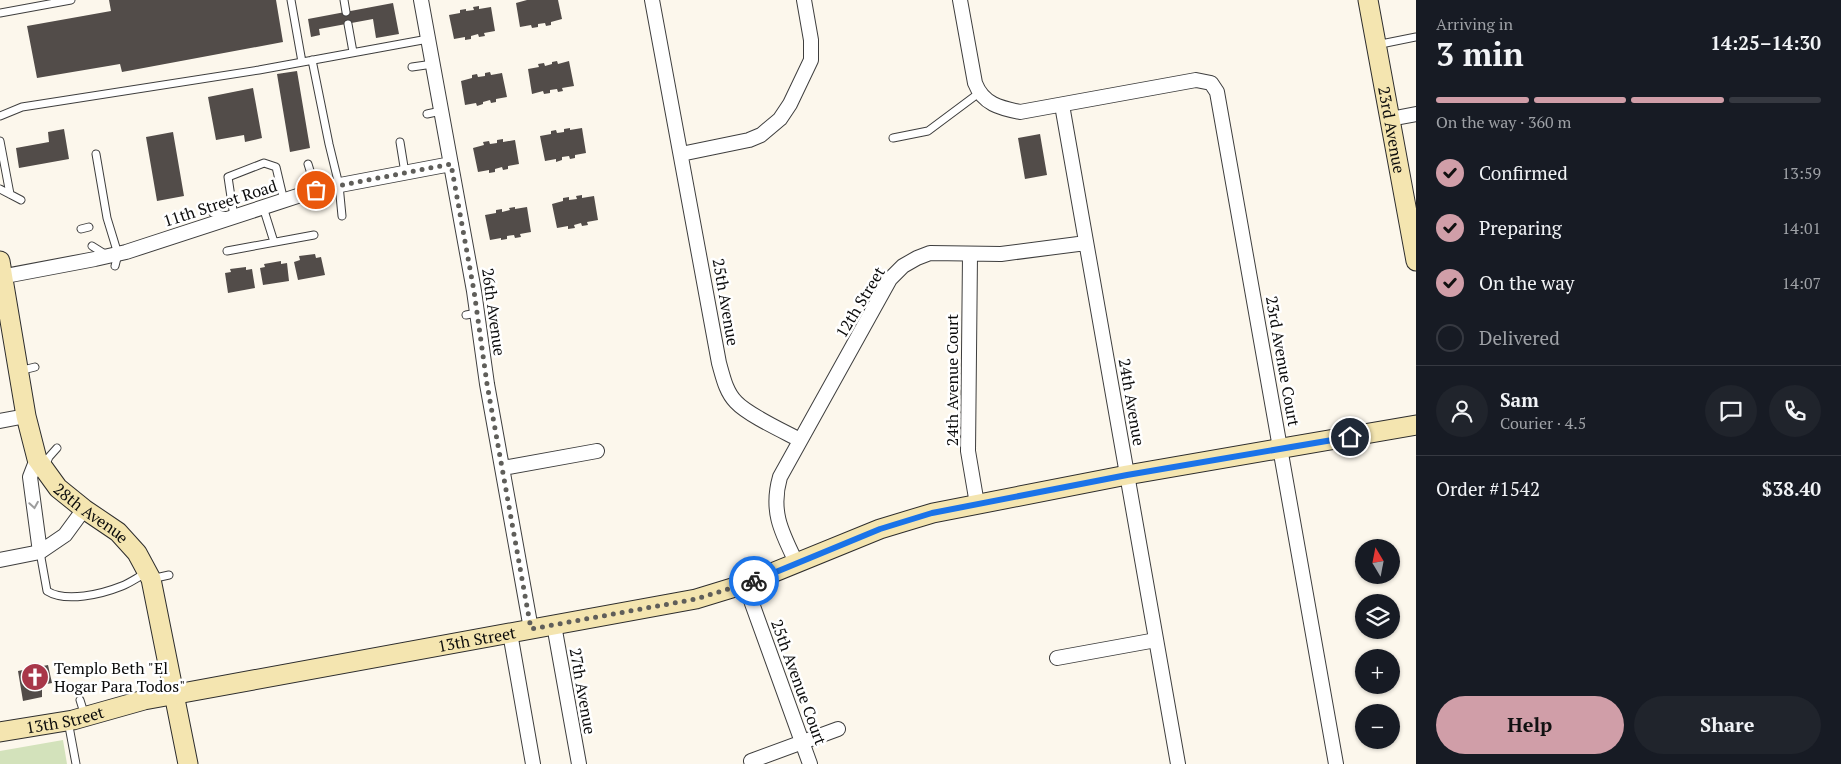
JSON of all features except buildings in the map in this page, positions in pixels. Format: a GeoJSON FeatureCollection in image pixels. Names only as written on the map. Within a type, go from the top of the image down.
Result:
{"type":"FeatureCollection","features":[{"type":"Feature","properties":{"kind":"street","name":"26th Avenue"},"geometry":{"type":"LineString","coordinates":[[421,0],[451,164],[472,314],[502,468],[501,484],[531,629]]}},
{"type":"Feature","properties":{"kind":"street","name":"25th Avenue"},"geometry":{"type":"LineString","coordinates":[[652,0],[719,364],[724,380],[728,391],[736,403],[800,440]]}},
{"type":"Feature","properties":{"kind":"street"},"geometry":{"type":"LineString","coordinates":[[681,154],[749,140],[761,135],[780,119],[790,104],[811,60],[811,40],[804,0]]}},
{"type":"Feature","properties":{"kind":"street"},"geometry":{"type":"LineString","coordinates":[[960,0],[975,83],[979,93],[990,103],[1000,108],[1020,112],[1062,105]]}},
{"type":"Feature","properties":{"kind":"street","name":"23rd Avenue"},"geometry":{"type":"LineString","coordinates":[[1368,0],[1390,119],[1406,190],[1416,261]]}},
{"type":"Feature","properties":{"kind":"street","name":"23rd Avenue Court"},"geometry":{"type":"LineString","coordinates":[[1062,105],[1196,80],[1211,84],[1217,92],[1336,764]]}},
{"type":"Feature","properties":{"kind":"street","name":"24th Avenue"},"geometry":{"type":"LineString","coordinates":[[1062,105],[1178,764]]}},
{"type":"Feature","properties":{"kind":"street"},"geometry":{"type":"LineString","coordinates":[[1390,119],[1416,114]]}},
{"type":"Feature","properties":{"kind":"street","name":"11th Street Road"},"geometry":{"type":"LineString","coordinates":[[1,272],[108,260],[316,190],[451,164]]}},
{"type":"Feature","properties":{"kind":"street","name":"12th Street"},"geometry":{"type":"LineString","coordinates":[[800,440],[890,279],[903,266],[930,253],[1001,254],[1086,244]]}},
{"type":"Feature","properties":{"kind":"street","name":"24th Avenue Court"},"geometry":{"type":"LineString","coordinates":[[970,254],[968,452],[977,504]]}},
{"type":"Feature","properties":{"kind":"street","name":"28th Avenue"},"geometry":{"type":"LineString","coordinates":[[1,272],[27,369],[26,416],[40,464],[58,488],[84,510],[118,532],[156,575],[174,695],[188,764]]}},
{"type":"Feature","properties":{"kind":"street"},"geometry":{"type":"LineString","coordinates":[[0,421],[26,416]]}},
{"type":"Feature","properties":{"kind":"street","name":"13th Street"},"geometry":{"type":"LineString","coordinates":[[0,732],[78,712],[696,599],[745,584],[798,564],[880,529],[932,513],[1127,475],[1416,425]]}},
{"type":"Feature","properties":{"kind":"street"},"geometry":{"type":"LineString","coordinates":[[798,564],[784,538],[777,517],[776,501],[780,478],[800,440]]}},
{"type":"Feature","properties":{"kind":"street"},"geometry":{"type":"LineString","coordinates":[[502,468],[597,451]]}},
{"type":"Feature","properties":{"kind":"street"},"geometry":{"type":"LineString","coordinates":[[40,464],[30,477],[40,552]]}},
{"type":"Feature","properties":{"kind":"street"},"geometry":{"type":"LineString","coordinates":[[0,560],[40,552],[65,535],[84,510]]}},
{"type":"Feature","properties":{"kind":"street","name":"25th Avenue Court"},"geometry":{"type":"LineString","coordinates":[[745,584],[810,764]]}},
{"type":"Feature","properties":{"kind":"street","name":"27th Avenue"},"geometry":{"type":"LineString","coordinates":[[554,625],[579,764]]}},
{"type":"Feature","properties":{"kind":"street"},"geometry":{"type":"LineString","coordinates":[[510,633],[533,764]]}},
{"type":"Feature","properties":{"kind":"street"},"geometry":{"type":"LineString","coordinates":[[1057,658],[1156,640]]}},
{"type":"Feature","properties":{"kind":"street"},"geometry":{"type":"LineString","coordinates":[[752,761],[838,729]]}},
{"type":"Feature","properties":{"kind":"lane"},"geometry":{"type":"LineString","coordinates":[[0,13],[71,0]]}},
{"type":"Feature","properties":{"kind":"lane"},"geometry":{"type":"LineString","coordinates":[[291,0],[302,62]]}},
{"type":"Feature","properties":{"kind":"lane"},"geometry":{"type":"LineString","coordinates":[[344,0],[346,12]]}},
{"type":"Feature","properties":{"kind":"lane"},"geometry":{"type":"LineString","coordinates":[[348,24],[353,52]]}},
{"type":"Feature","properties":{"kind":"lane"},"geometry":{"type":"LineString","coordinates":[[1376,45],[1416,37]]}},
{"type":"Feature","properties":{"kind":"lane"},"geometry":{"type":"LineString","coordinates":[[0,116],[22,107],[302,62],[428,38]]}},
{"type":"Feature","properties":{"kind":"lane"},"geometry":{"type":"LineString","coordinates":[[312,60],[339,185],[342,216]]}},
{"type":"Feature","properties":{"kind":"lane"},"geometry":{"type":"LineString","coordinates":[[412,67],[433,64]]}},
{"type":"Feature","properties":{"kind":"lane"},"geometry":{"type":"LineString","coordinates":[[893,138],[928,131],[979,93]]}},
{"type":"Feature","properties":{"kind":"lane"},"geometry":{"type":"LineString","coordinates":[[427,114],[442,112]]}},
{"type":"Feature","properties":{"kind":"lane"},"geometry":{"type":"LineString","coordinates":[[0,141],[10,194]]}},
{"type":"Feature","properties":{"kind":"lane"},"geometry":{"type":"LineString","coordinates":[[400,142],[405,173]]}},
{"type":"Feature","properties":{"kind":"lane"},"geometry":{"type":"LineString","coordinates":[[96,154],[107,218],[108,260]]}},
{"type":"Feature","properties":{"kind":"lane"},"geometry":{"type":"LineString","coordinates":[[213,213],[233,217],[228,177],[264,163],[276,167],[284,201]]}},
{"type":"Feature","properties":{"kind":"lane"},"geometry":{"type":"LineString","coordinates":[[308,164],[316,190]]}},
{"type":"Feature","properties":{"kind":"lane"},"geometry":{"type":"LineString","coordinates":[[0,189],[21,200]]}},
{"type":"Feature","properties":{"kind":"lane"},"geometry":{"type":"LineString","coordinates":[[263,208],[274,242]]}},
{"type":"Feature","properties":{"kind":"lane"},"geometry":{"type":"LineString","coordinates":[[81,229],[89,227]]}},
{"type":"Feature","properties":{"kind":"lane"},"geometry":{"type":"LineString","coordinates":[[227,251],[314,235]]}},
{"type":"Feature","properties":{"kind":"lane"},"geometry":{"type":"LineString","coordinates":[[92,246],[108,260]]}},
{"type":"Feature","properties":{"kind":"lane"},"geometry":{"type":"LineString","coordinates":[[40,464],[57,448]]}},
{"type":"Feature","properties":{"kind":"lane"},"geometry":{"type":"LineString","coordinates":[[40,552],[47,591],[62,597],[97,594],[156,575]]}},
{"type":"Feature","properties":{"kind":"lane"},"geometry":{"type":"LineString","coordinates":[[76,764],[78,712]]}},
{"type":"Feature","properties":{"kind":"green space"},"geometry":{"type":"Polygon","coordinates":[[[63,740],[67,764],[0,764],[0,751],[63,740]]]}},
{"type":"Feature","properties":{"kind":"way so far"},"geometry":{"type":"LineString","coordinates":[[316,190],[451,164],[474,291],[487,384],[531,629],[696,599],[754,581]]}},
{"type":"Feature","properties":{"kind":"place","name":"Templo Beth \"El Hogar Para Todos\""},"geometry":{"type":"Point","coordinates":[35,677]}},
{"type":"Feature","properties":{"kind":"route"},"geometry":{"type":"LineString","coordinates":[[754,581],[880,529],[932,513],[1127,475],[1350,437]]}}]}
